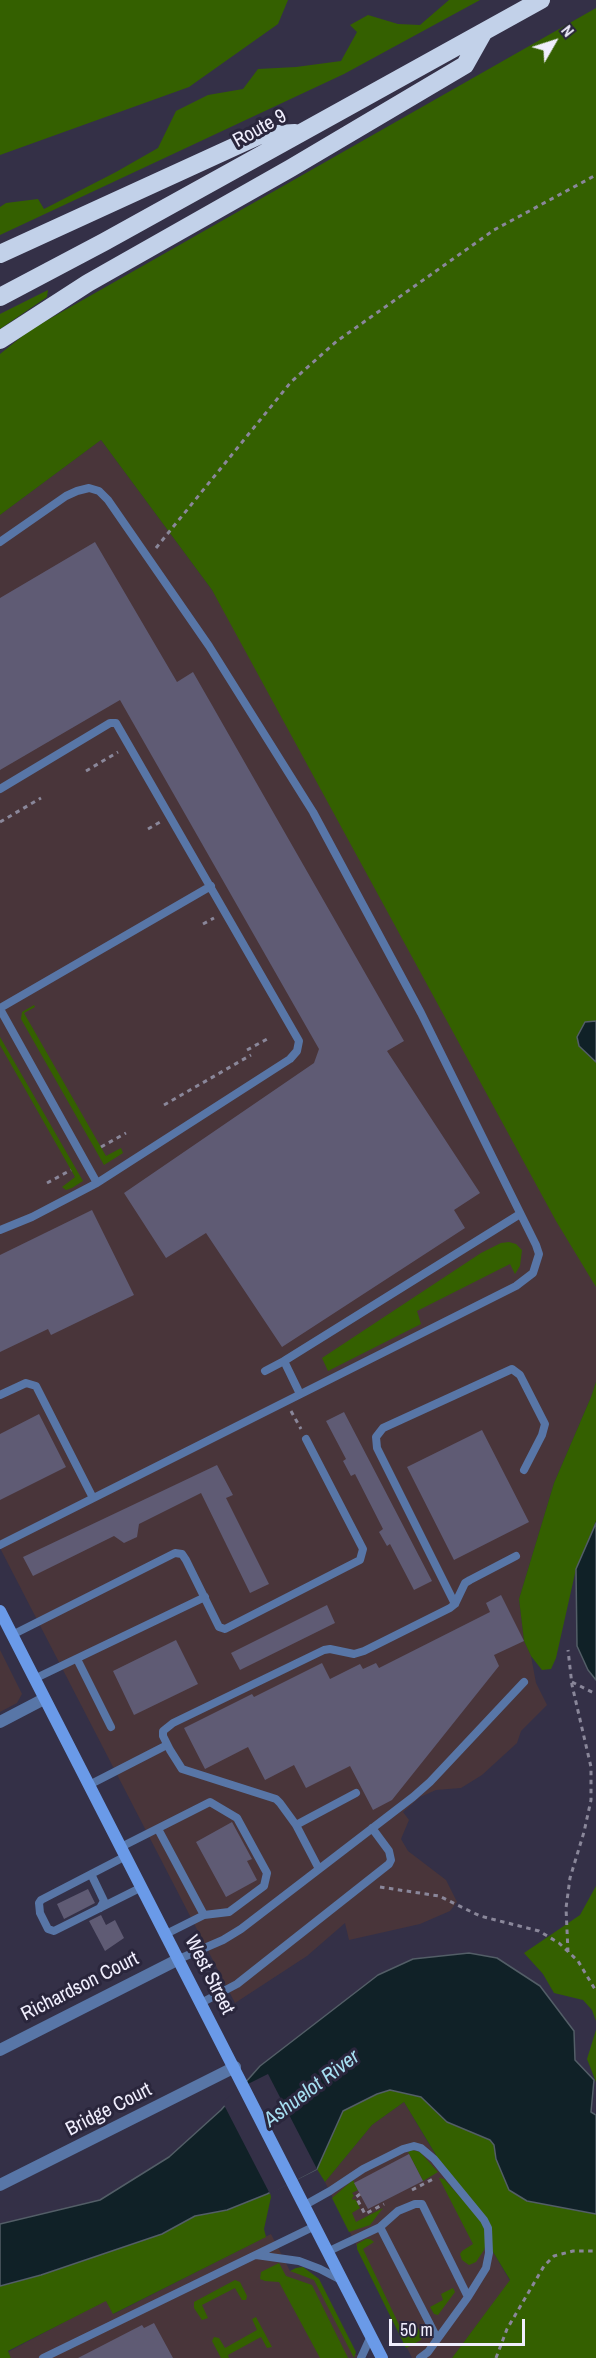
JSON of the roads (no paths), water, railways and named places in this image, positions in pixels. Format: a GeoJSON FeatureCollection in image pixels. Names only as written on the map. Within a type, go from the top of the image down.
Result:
{"type":"FeatureCollection","features":[{"type":"Feature","properties":{"kind":"highway","name":"Route 9"},"geometry":{"type":"LineString","coordinates":[[0,297],[104,242],[541,0]]}},
{"type":"Feature","properties":{"kind":"highway"},"geometry":{"type":"LineString","coordinates":[[0,340],[88,283],[465,65],[484,31]]}},
{"type":"Feature","properties":{"kind":"highway"},"geometry":{"type":"LineString","coordinates":[[0,254],[260,135],[299,133]]}},
{"type":"Feature","properties":{"kind":"street","name":"West Street"},"geometry":{"type":"LineString","coordinates":[[0,1611],[382,2358]]}},
{"type":"Feature","properties":{"kind":"street"},"geometry":{"type":"LineString","coordinates":[[0,1722],[44,1699]]}},
{"type":"Feature","properties":{"kind":"street","name":"Richardson Court"},"geometry":{"type":"LineString","coordinates":[[0,2050],[179,1959]]}},
{"type":"Feature","properties":{"kind":"street","name":"Bridge Court"},"geometry":{"type":"LineString","coordinates":[[0,2185],[235,2067]]}},
{"type":"Feature","properties":{"kind":"lane"},"geometry":{"type":"LineString","coordinates":[[0,542],[66,496],[89,488],[99,491],[108,500],[209,646],[313,812],[421,1013],[539,1254],[536,1268],[526,1280],[0,1545]]}},
{"type":"Feature","properties":{"kind":"lane"},"geometry":{"type":"LineString","coordinates":[[0,789],[112,722],[118,724],[298,1036],[299,1047],[290,1059],[97,1183],[32,1217],[0,1230]]}},
{"type":"Feature","properties":{"kind":"lane"},"geometry":{"type":"LineString","coordinates":[[97,1183],[1,1011],[211,886]]}},
{"type":"Feature","properties":{"kind":"lane"},"geometry":{"type":"LineString","coordinates":[[265,1371],[520,1214]]}},
{"type":"Feature","properties":{"kind":"lane"},"geometry":{"type":"LineString","coordinates":[[284,1361],[300,1394]]}},
{"type":"Feature","properties":{"kind":"lane"},"geometry":{"type":"LineString","coordinates":[[454,1604],[376,1448],[376,1437],[384,1428],[512,1369],[520,1374],[544,1424],[542,1435],[524,1470]]}},
{"type":"Feature","properties":{"kind":"lane"},"geometry":{"type":"LineString","coordinates":[[0,1395],[26,1383],[36,1386],[93,1498]]}},
{"type":"Feature","properties":{"kind":"lane"},"geometry":{"type":"LineString","coordinates":[[12,1635],[175,1553],[182,1554],[186,1560],[219,1626],[225,1629],[230,1629],[360,1560],[363,1549],[306,1439]]}},
{"type":"Feature","properties":{"kind":"lane"},"geometry":{"type":"LineString","coordinates":[[319,1869],[296,1825],[276,1799],[182,1769],[167,1745],[163,1731],[173,1723],[324,1650],[359,1654],[454,1604],[465,1584],[470,1580],[516,1556]]}},
{"type":"Feature","properties":{"kind":"lane"},"geometry":{"type":"LineString","coordinates":[[34,1679],[204,1597]]}},
{"type":"Feature","properties":{"kind":"lane"},"geometry":{"type":"LineString","coordinates":[[77,1659],[111,1727]]}},
{"type":"Feature","properties":{"kind":"lane"},"geometry":{"type":"LineString","coordinates":[[179,1959],[223,1940],[241,1929],[430,1782],[524,1682]]}},
{"type":"Feature","properties":{"kind":"lane"},"geometry":{"type":"LineString","coordinates":[[89,1785],[167,1745]]}},
{"type":"Feature","properties":{"kind":"lane"},"geometry":{"type":"LineString","coordinates":[[296,1825],[356,1793]]}},
{"type":"Feature","properties":{"kind":"lane"},"geometry":{"type":"LineString","coordinates":[[142,1887],[51,1931],[38,1909],[41,1900],[91,1874],[158,1829],[210,1802],[237,1818],[267,1873],[264,1886],[229,1912],[204,1915],[166,1934]]}},
{"type":"Feature","properties":{"kind":"lane"},"geometry":{"type":"LineString","coordinates":[[201,2003],[237,1984],[391,1860],[389,1851],[372,1828]]}},
{"type":"Feature","properties":{"kind":"lane"},"geometry":{"type":"LineString","coordinates":[[158,1829],[204,1915]]}},
{"type":"Feature","properties":{"kind":"lane"},"geometry":{"type":"LineString","coordinates":[[91,1874],[104,1900],[99,1909]]}},
{"type":"Feature","properties":{"kind":"lane"},"geometry":{"type":"LineString","coordinates":[[304,2205],[363,2169],[414,2146],[421,2148],[445,2173],[484,2220],[488,2228],[489,2253],[486,2268],[428,2352],[420,2358]]}},
{"type":"Feature","properties":{"kind":"lane"},"geometry":{"type":"LineString","coordinates":[[329,2251],[380,2227],[398,2211],[415,2204],[422,2204],[468,2297]]}},
{"type":"Feature","properties":{"kind":"lane"},"geometry":{"type":"LineString","coordinates":[[44,2358],[315,2226]]}},
{"type":"Feature","properties":{"kind":"lane"},"geometry":{"type":"LineString","coordinates":[[380,2227],[437,2338]]}},
{"type":"Feature","properties":{"kind":"lane"},"geometry":{"type":"LineString","coordinates":[[255,2255],[299,2261],[321,2269],[345,2282]]}},
{"type":"Feature","properties":{"kind":"lane"},"geometry":{"type":"LineString","coordinates":[[361,2358],[371,2336]]}},
{"type":"Feature","properties":{"kind":"water"},"geometry":{"type":"Polygon","coordinates":[[[596,1021],[596,1062],[579,1046],[577,1037],[585,1022],[596,1021]]]}},
{"type":"Feature","properties":{"kind":"water"},"geometry":{"type":"Polygon","coordinates":[[[596,1523],[596,1680],[588,1670],[577,1646],[576,1569],[596,1523]]]}},
{"type":"Feature","properties":{"kind":"water","name":"Ashuelot River"},"geometry":{"type":"Polygon","coordinates":[[[469,1953],[497,1958],[540,1986],[574,2031],[575,2060],[594,2080],[591,2112],[596,2115],[596,2214],[527,2201],[509,2190],[496,2159],[494,2145],[490,2140],[447,2122],[421,2097],[390,2090],[343,2111],[317,2169],[267,2194],[227,2210],[195,2216],[162,2234],[41,2275],[0,2286],[0,2224],[100,2200],[169,2157],[221,2110],[260,2066],[378,1975],[413,1959],[469,1953]]]}}]}
